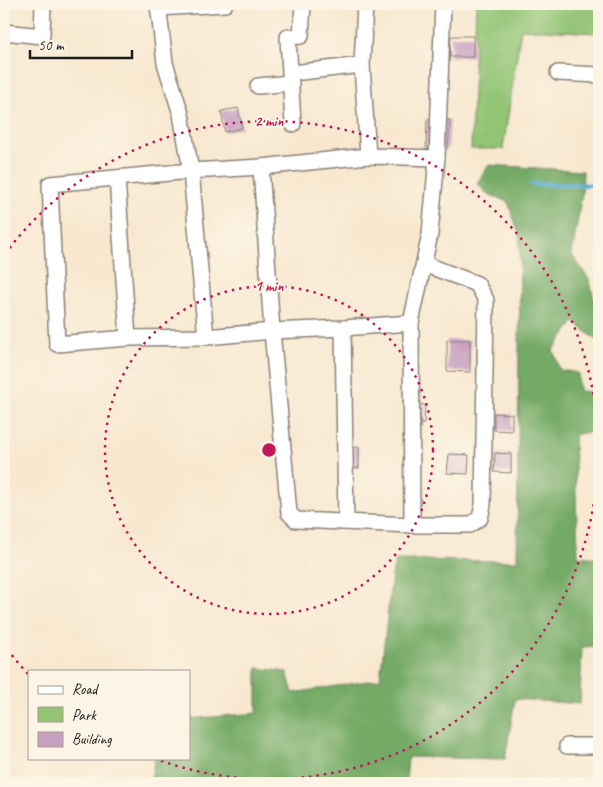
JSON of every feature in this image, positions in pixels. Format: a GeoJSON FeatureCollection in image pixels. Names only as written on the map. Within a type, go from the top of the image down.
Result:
{"type":"FeatureCollection","features":[{"type":"Feature","properties":{"kind":"street"},"geometry":{"type":"LineString","coordinates":[[4,32],[42,36],[43,4]]}},
{"type":"Feature","properties":{"kind":"street"},"geometry":{"type":"LineString","coordinates":[[206,337],[191,171],[181,114],[165,64],[158,6],[225,4]]}},
{"type":"Feature","properties":{"kind":"street"},"geometry":{"type":"LineString","coordinates":[[293,124],[296,78],[288,37],[301,36],[303,4]]}},
{"type":"Feature","properties":{"kind":"street"},"geometry":{"type":"LineString","coordinates":[[365,4],[362,65],[368,156]]}},
{"type":"Feature","properties":{"kind":"street"},"geometry":{"type":"LineString","coordinates":[[412,525],[411,323],[430,234],[437,158],[442,4]]}},
{"type":"Feature","properties":{"kind":"street"},"geometry":{"type":"LineString","coordinates":[[258,86],[362,65]]}},
{"type":"Feature","properties":{"kind":"street"},"geometry":{"type":"LineString","coordinates":[[558,73],[599,75]]}},
{"type":"Feature","properties":{"kind":"street"},"geometry":{"type":"LineString","coordinates":[[411,323],[206,337],[128,338],[57,344],[50,184],[191,171],[261,167],[368,156],[437,158]]}},
{"type":"Feature","properties":{"kind":"street"},"geometry":{"type":"LineString","coordinates":[[261,167],[272,331],[289,513],[296,520],[412,525],[470,525],[480,518],[483,505],[486,300],[477,284],[424,264]]}},
{"type":"Feature","properties":{"kind":"street"},"geometry":{"type":"LineString","coordinates":[[117,178],[128,338]]}},
{"type":"Feature","properties":{"kind":"street"},"geometry":{"type":"LineString","coordinates":[[343,328],[346,522]]}},
{"type":"Feature","properties":{"kind":"street"},"geometry":{"type":"LineString","coordinates":[[567,746],[599,746]]}},
{"type":"Feature","properties":{"kind":"green space"},"geometry":{"type":"Polygon","coordinates":[[[476,4],[599,4],[599,33],[521,29],[503,149],[471,149],[476,4]]]}},
{"type":"Feature","properties":{"kind":"green space"},"geometry":{"type":"Polygon","coordinates":[[[489,165],[583,171],[582,193],[572,255],[589,279],[595,303],[599,303],[599,342],[574,322],[553,350],[560,370],[578,373],[579,391],[593,392],[599,421],[599,430],[574,435],[578,556],[599,558],[599,646],[582,647],[580,704],[515,699],[505,759],[408,757],[406,783],[150,783],[155,760],[190,760],[190,719],[257,713],[257,668],[287,672],[293,693],[380,679],[392,575],[396,560],[517,561],[519,234],[508,202],[486,193],[477,183],[489,165]]]}},
{"type":"Feature","properties":{"kind":"building"},"geometry":{"type":"Polygon","coordinates":[[[451,36],[473,36],[473,57],[450,57],[451,36]]]}},
{"type":"Feature","properties":{"kind":"building"},"geometry":{"type":"Polygon","coordinates":[[[238,108],[242,128],[225,132],[221,111],[238,108]]]}},
{"type":"Feature","properties":{"kind":"building"},"geometry":{"type":"Polygon","coordinates":[[[427,119],[450,120],[448,148],[426,147],[427,119]]]}},
{"type":"Feature","properties":{"kind":"building"},"geometry":{"type":"Polygon","coordinates":[[[447,340],[470,340],[470,372],[447,371],[447,340]]]}},
{"type":"Feature","properties":{"kind":"building"},"geometry":{"type":"Polygon","coordinates":[[[406,404],[425,405],[424,424],[405,423],[406,404]]]}},
{"type":"Feature","properties":{"kind":"building"},"geometry":{"type":"Polygon","coordinates":[[[494,413],[512,414],[512,431],[494,430],[494,413]]]}},
{"type":"Feature","properties":{"kind":"building"},"geometry":{"type":"Polygon","coordinates":[[[340,447],[359,447],[359,468],[340,468],[340,447]]]}},
{"type":"Feature","properties":{"kind":"building"},"geometry":{"type":"Polygon","coordinates":[[[495,453],[511,454],[511,473],[494,472],[495,453]]]}},
{"type":"Feature","properties":{"kind":"building"},"geometry":{"type":"Polygon","coordinates":[[[449,454],[469,455],[468,474],[447,473],[449,454]]]}},
{"type":"Feature","properties":{"kind":"waterway"},"geometry":{"type":"LineString","coordinates":[[531,184],[599,185]]}}]}
